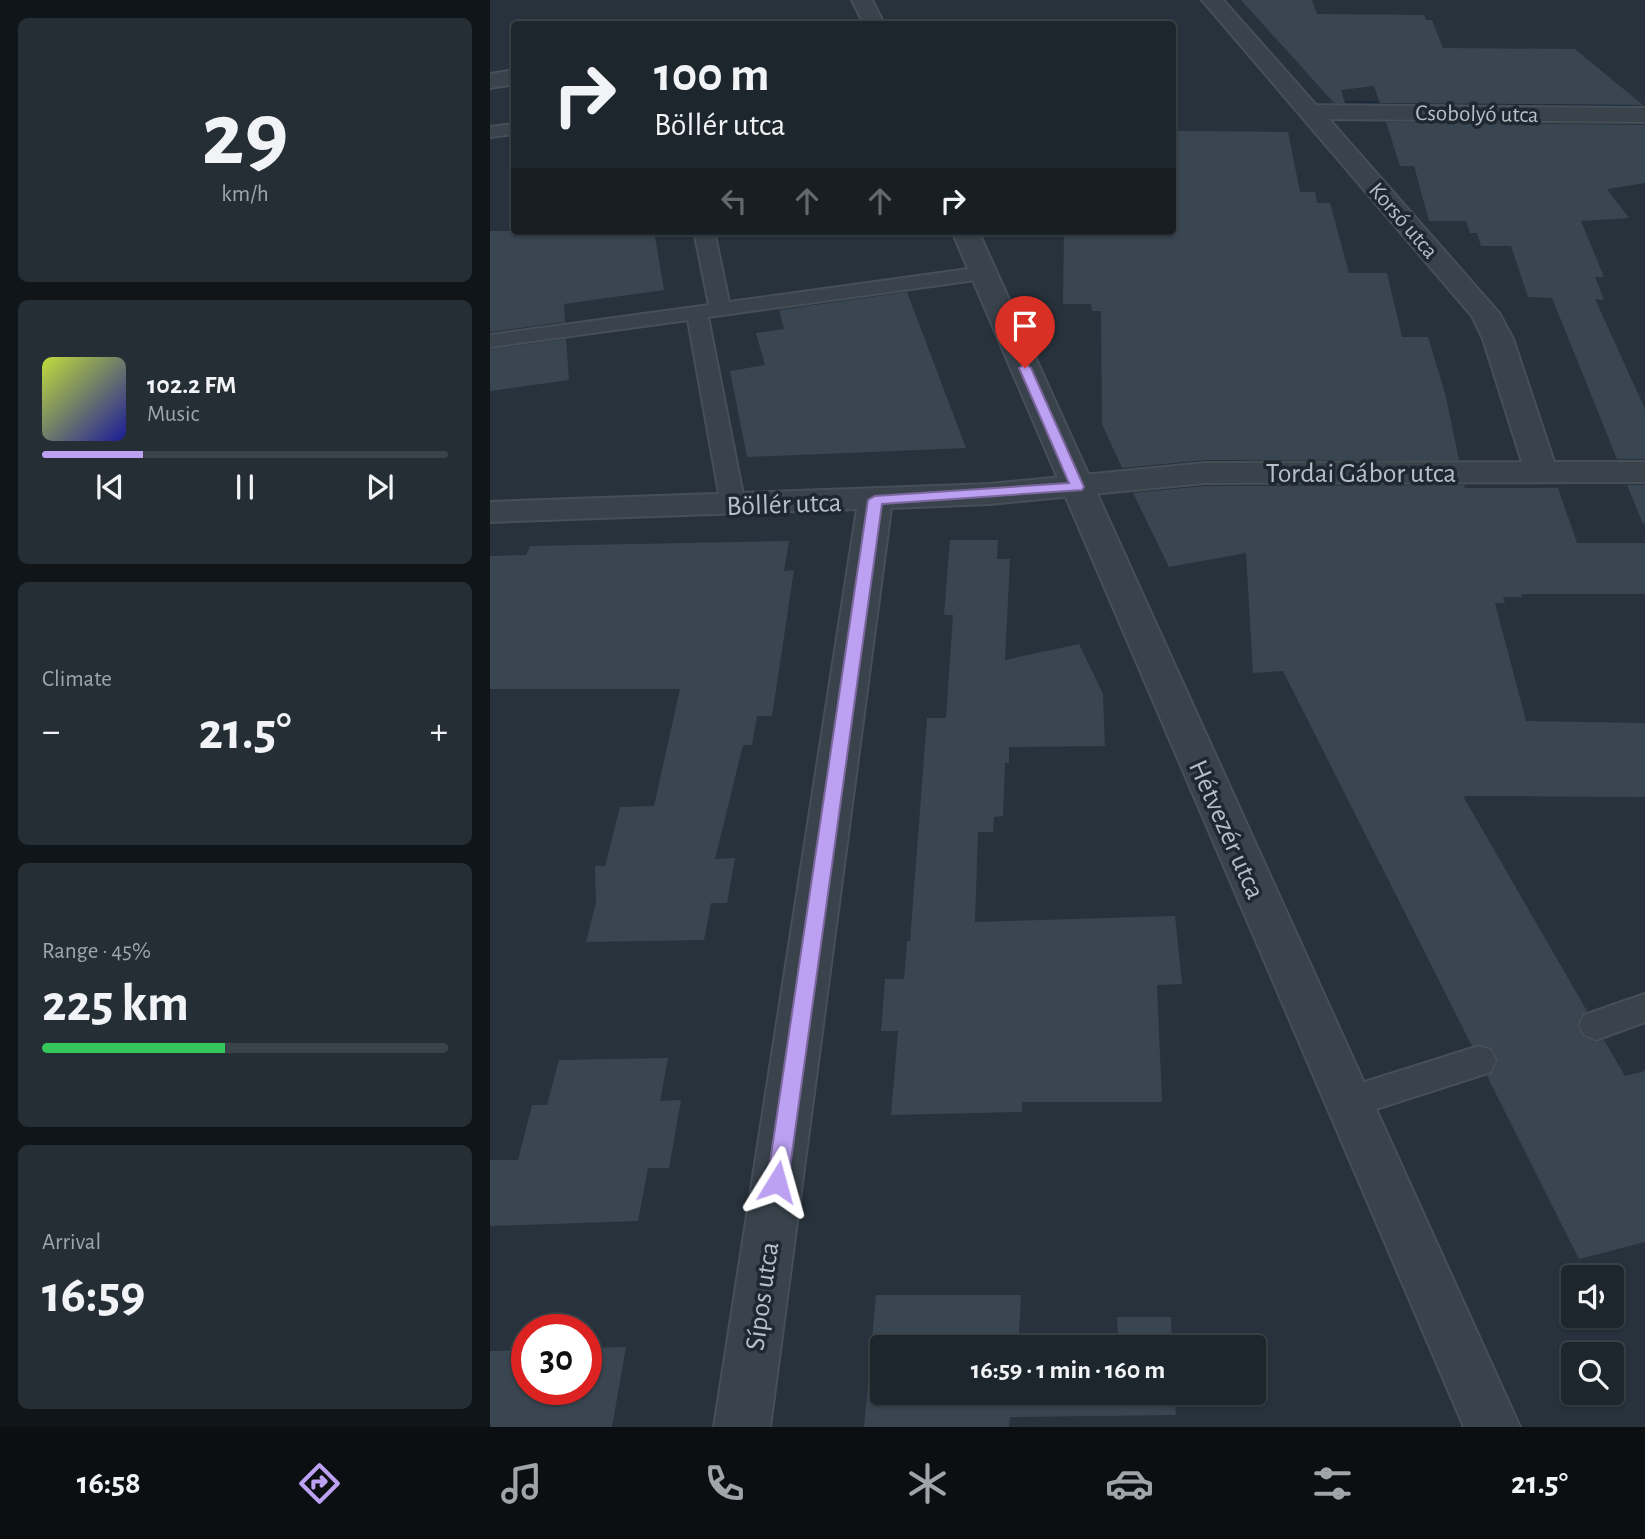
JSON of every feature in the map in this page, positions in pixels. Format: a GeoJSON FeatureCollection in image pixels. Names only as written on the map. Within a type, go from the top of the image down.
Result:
{"type":"FeatureCollection","features":[{"type":"Feature","properties":{"kind":"street"},"geometry":{"type":"LineString","coordinates":[[862,0],[872,21]]}},
{"type":"Feature","properties":{"kind":"street","name":"Korsó utca"},"geometry":{"type":"LineString","coordinates":[[1212,0],[1485,313],[1498,339],[1541,471]]}},
{"type":"Feature","properties":{"kind":"street"},"geometry":{"type":"LineString","coordinates":[[490,80],[511,77]]}},
{"type":"Feature","properties":{"kind":"street","name":"Csobolyó utca"},"geometry":{"type":"LineString","coordinates":[[1310,111],[1645,115]]}},
{"type":"Feature","properties":{"kind":"street","name":"Hétvezér utca"},"geometry":{"type":"LineString","coordinates":[[967,235],[1492,1427]]}},
{"type":"Feature","properties":{"kind":"street","name":"Tordai Gábor utca"},"geometry":{"type":"LineString","coordinates":[[1077,487],[1205,473],[1645,472]]}},
{"type":"Feature","properties":{"kind":"street","name":"Böllér utca"},"geometry":{"type":"LineString","coordinates":[[490,512],[875,500],[1077,487]]}},
{"type":"Feature","properties":{"kind":"street","name":"Sípos utca"},"geometry":{"type":"LineString","coordinates":[[742,1427],[875,500]]}},
{"type":"Feature","properties":{"kind":"lane"},"geometry":{"type":"LineString","coordinates":[[490,132],[511,129]]}},
{"type":"Feature","properties":{"kind":"lane"},"geometry":{"type":"LineString","coordinates":[[704,235],[708,311],[733,505]]}},
{"type":"Feature","properties":{"kind":"lane"},"geometry":{"type":"LineString","coordinates":[[490,341],[983,273]]}},
{"type":"Feature","properties":{"kind":"lane"},"geometry":{"type":"LineString","coordinates":[[1596,1026],[1645,1008]]}},
{"type":"Feature","properties":{"kind":"lane"},"geometry":{"type":"LineString","coordinates":[[1348,1102],[1479,1061]]}},
{"type":"Feature","properties":{"kind":"building"},"geometry":{"type":"Polygon","coordinates":[[[1241,0],[1312,0],[1317,14],[1424,15],[1426,20],[1432,20],[1443,48],[1575,49],[1643,105],[1380,103],[1374,86],[1341,90],[1345,103],[1334,103],[1241,0]]]}},
{"type":"Feature","properties":{"kind":"building"},"geometry":{"type":"Polygon","coordinates":[[[1386,122],[1645,125],[1645,183],[1607,189],[1629,218],[1581,221],[1604,277],[1595,277],[1604,300],[1595,299],[1645,409],[1645,459],[1617,459],[1552,298],[1528,297],[1511,246],[1481,246],[1477,233],[1470,233],[1466,221],[1429,221],[1414,166],[1400,166],[1386,122]]]}},
{"type":"Feature","properties":{"kind":"building"},"geometry":{"type":"Polygon","coordinates":[[[1176,131],[1288,132],[1300,192],[1315,192],[1317,203],[1330,203],[1349,273],[1387,273],[1402,337],[1428,337],[1445,393],[1459,460],[1205,460],[1122,468],[1102,424],[1101,311],[1092,311],[1091,304],[1063,304],[1064,235],[1176,235],[1176,131]]]}},
{"type":"Feature","properties":{"kind":"building"},"geometry":{"type":"Polygon","coordinates":[[[490,231],[511,231],[511,235],[655,235],[664,290],[564,304],[565,322],[490,332],[490,231]]]}},
{"type":"Feature","properties":{"kind":"building"},"geometry":{"type":"Polygon","coordinates":[[[907,292],[966,448],[747,457],[730,371],[765,365],[756,333],[784,329],[779,310],[907,292]]]}},
{"type":"Feature","properties":{"kind":"building"},"geometry":{"type":"Polygon","coordinates":[[[566,339],[569,380],[490,391],[490,349],[566,339]]]}},
{"type":"Feature","properties":{"kind":"building"},"geometry":{"type":"Polygon","coordinates":[[[1464,485],[1465,488],[1558,488],[1577,543],[1645,543],[1645,594],[1521,594],[1522,597],[1503,597],[1505,603],[1495,603],[1526,721],[1645,723],[1645,797],[1463,796],[1587,1011],[1582,1014],[1577,1024],[1582,1036],[1595,1042],[1604,1040],[1625,1076],[1645,1071],[1645,1242],[1579,1259],[1487,1076],[1493,1073],[1498,1062],[1493,1049],[1480,1044],[1472,1046],[1283,671],[1253,673],[1246,553],[1169,567],[1133,493],[1205,486],[1464,485]]]}},
{"type":"Feature","properties":{"kind":"building"},"geometry":{"type":"Polygon","coordinates":[[[1627,485],[1645,485],[1643,524],[1627,485]]]}},
{"type":"Feature","properties":{"kind":"building"},"geometry":{"type":"Polygon","coordinates":[[[950,540],[998,540],[997,559],[1010,559],[1005,660],[1079,644],[1103,694],[1105,746],[1009,747],[1009,763],[1005,763],[1003,816],[994,817],[993,832],[978,832],[975,922],[1175,916],[1182,984],[1157,985],[1162,1102],[1022,1102],[1022,1112],[891,1115],[898,1031],[881,1031],[885,979],[904,979],[907,941],[910,941],[927,718],[946,718],[953,615],[944,615],[950,540]]]}},
{"type":"Feature","properties":{"kind":"building"},"geometry":{"type":"Polygon","coordinates":[[[789,541],[784,571],[794,570],[772,716],[757,716],[752,745],[743,745],[715,859],[735,858],[727,903],[711,903],[704,940],[586,942],[596,902],[595,866],[605,866],[620,807],[654,806],[680,689],[490,689],[490,556],[526,555],[530,546],[789,541]]]}},
{"type":"Feature","properties":{"kind":"building"},"geometry":{"type":"Polygon","coordinates":[[[668,1058],[660,1101],[681,1100],[669,1168],[648,1168],[638,1221],[490,1226],[490,1160],[518,1160],[532,1105],[547,1105],[559,1060],[668,1058]]]}},
{"type":"Feature","properties":{"kind":"building"},"geometry":{"type":"Polygon","coordinates":[[[876,1295],[1021,1295],[1019,1335],[872,1335],[876,1295]]]}},
{"type":"Feature","properties":{"kind":"building"},"geometry":{"type":"Polygon","coordinates":[[[1117,1317],[1171,1317],[1172,1335],[1118,1335],[1117,1317]]]}},
{"type":"Feature","properties":{"kind":"building"},"geometry":{"type":"Polygon","coordinates":[[[626,1347],[612,1427],[490,1427],[490,1351],[511,1350],[511,1405],[602,1405],[602,1348],[626,1347]]]}},
{"type":"Feature","properties":{"kind":"building"},"geometry":{"type":"Polygon","coordinates":[[[870,1361],[870,1405],[1175,1405],[1176,1415],[1010,1417],[1009,1427],[864,1427],[870,1361]]]}},
{"type":"Feature","properties":{"kind":"waterway"},"geometry":{"type":"LineString","coordinates":[[1337,104],[1418,104]]}},
{"type":"Feature","properties":{"kind":"waterway"},"geometry":{"type":"LineString","coordinates":[[1469,105],[1528,105]]}},
{"type":"Feature","properties":{"kind":"waterway"},"geometry":{"type":"LineString","coordinates":[[1548,105],[1568,105]]}},
{"type":"Feature","properties":{"kind":"waterway"},"geometry":{"type":"LineString","coordinates":[[1575,105],[1629,106]]}},
{"type":"Feature","properties":{"kind":"route"},"geometry":{"type":"LineString","coordinates":[[777,1182],[875,500],[1077,487],[1025,368]]}}]}
